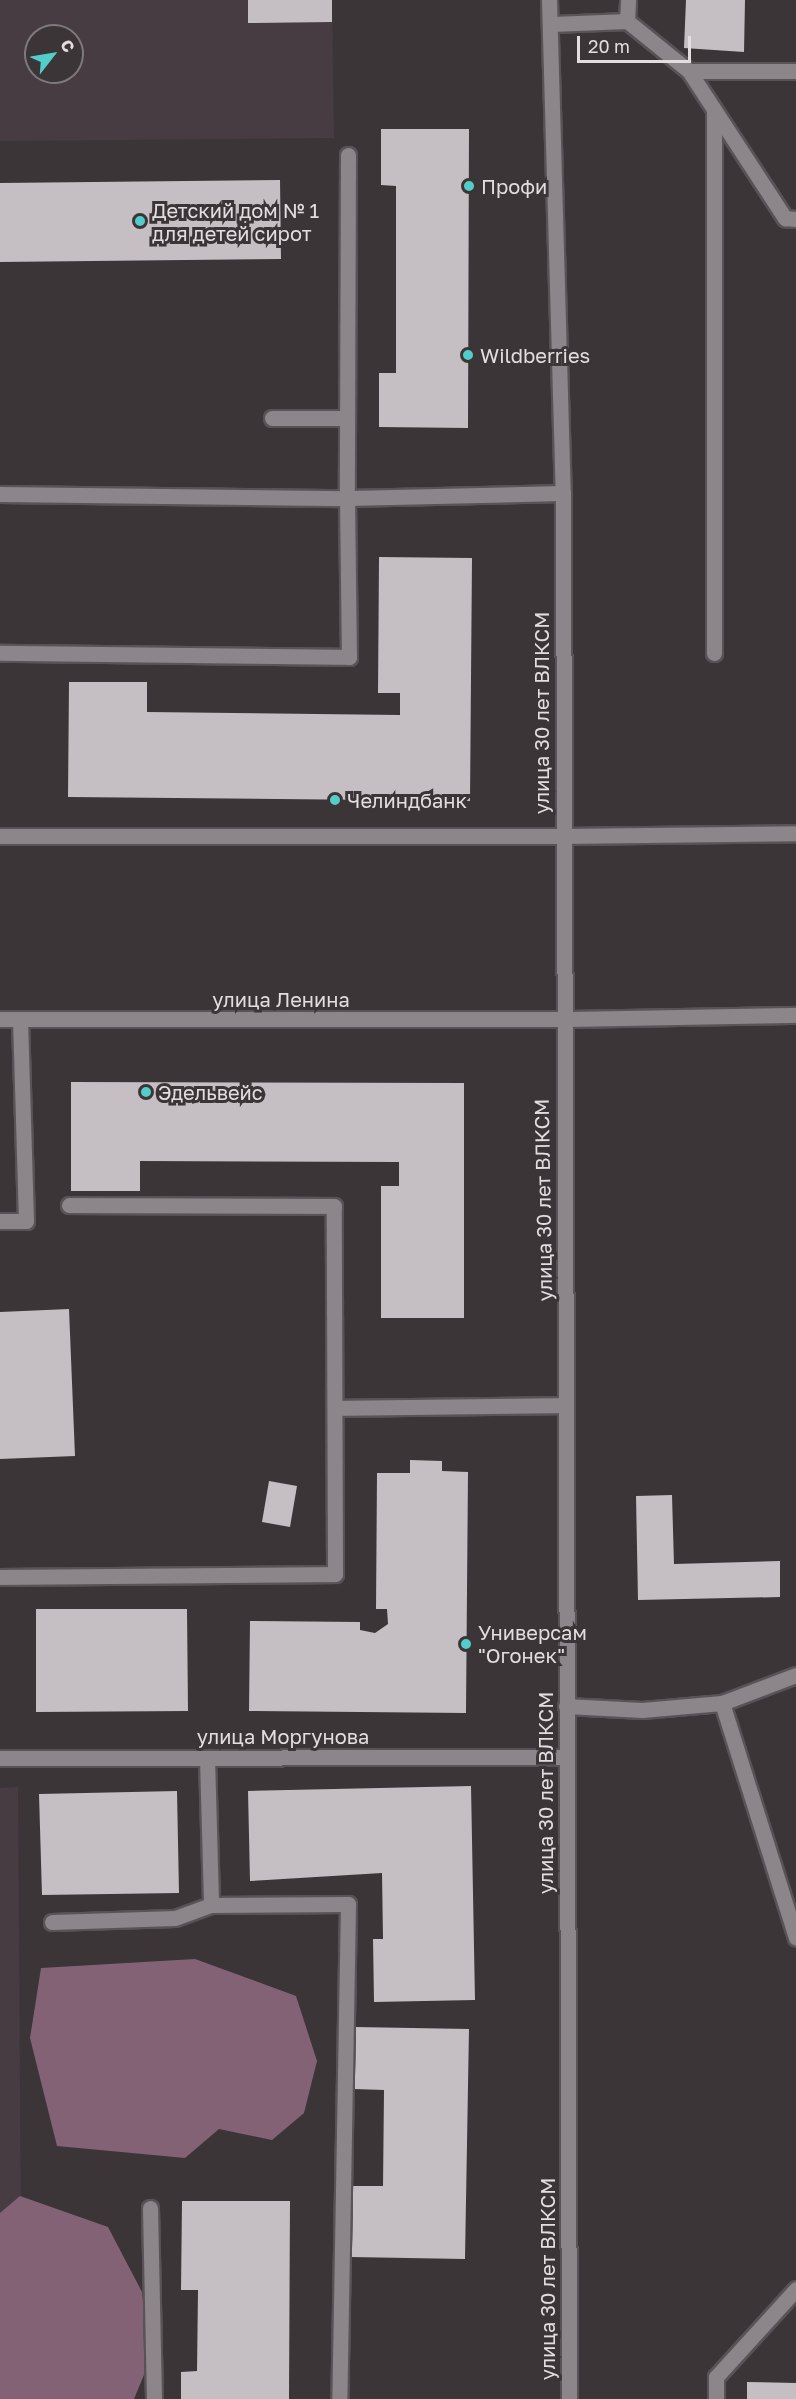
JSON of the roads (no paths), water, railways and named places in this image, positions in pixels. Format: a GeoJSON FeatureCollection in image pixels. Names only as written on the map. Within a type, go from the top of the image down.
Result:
{"type":"FeatureCollection","features":[{"type":"Feature","properties":{"kind":"main road","name":"улица 30 лет ВЛКСМ"},"geometry":{"type":"LineString","coordinates":[[549,0],[552,24],[563,493],[561,836],[566,1405],[569,2399]]}},
{"type":"Feature","properties":{"kind":"main road"},"geometry":{"type":"LineString","coordinates":[[627,21],[628,0]]}},
{"type":"Feature","properties":{"kind":"main road"},"geometry":{"type":"LineString","coordinates":[[552,24],[627,21],[689,71],[785,218],[796,219]]}},
{"type":"Feature","properties":{"kind":"main road"},"geometry":{"type":"LineString","coordinates":[[689,71],[796,71]]}},
{"type":"Feature","properties":{"kind":"main road"},"geometry":{"type":"LineString","coordinates":[[714,112],[714,652]]}},
{"type":"Feature","properties":{"kind":"main road"},"geometry":{"type":"LineString","coordinates":[[0,653],[349,657],[348,155]]}},
{"type":"Feature","properties":{"kind":"main road"},"geometry":{"type":"LineString","coordinates":[[272,418],[347,418]]}},
{"type":"Feature","properties":{"kind":"main road"},"geometry":{"type":"LineString","coordinates":[[0,494],[347,498],[563,493]]}},
{"type":"Feature","properties":{"kind":"main road"},"geometry":{"type":"LineString","coordinates":[[0,836],[561,836],[796,833]]}},
{"type":"Feature","properties":{"kind":"main road","name":"улица Ленина"},"geometry":{"type":"LineString","coordinates":[[0,1019],[562,1019],[796,1015]]}},
{"type":"Feature","properties":{"kind":"main road"},"geometry":{"type":"LineString","coordinates":[[0,1221],[26,1221],[20,1019]]}},
{"type":"Feature","properties":{"kind":"main road"},"geometry":{"type":"LineString","coordinates":[[0,1577],[335,1574],[334,1206],[69,1204]]}},
{"type":"Feature","properties":{"kind":"main road"},"geometry":{"type":"LineString","coordinates":[[334,1408],[566,1405]]}},
{"type":"Feature","properties":{"kind":"main road"},"geometry":{"type":"LineString","coordinates":[[566,1706],[642,1710],[722,1703],[796,1675]]}},
{"type":"Feature","properties":{"kind":"main road"},"geometry":{"type":"LineString","coordinates":[[722,1703],[796,1938]]}},
{"type":"Feature","properties":{"kind":"main road","name":"улица Моргунова"},"geometry":{"type":"LineString","coordinates":[[0,1758],[566,1756]]}},
{"type":"Feature","properties":{"kind":"main road"},"geometry":{"type":"LineString","coordinates":[[207,1758],[211,1905]]}},
{"type":"Feature","properties":{"kind":"main road"},"geometry":{"type":"LineString","coordinates":[[52,1922],[175,1918],[211,1905],[348,1904],[339,2399]]}},
{"type":"Feature","properties":{"kind":"main road"},"geometry":{"type":"LineString","coordinates":[[150,2208],[154,2399]]}},
{"type":"Feature","properties":{"kind":"main road"},"geometry":{"type":"LineString","coordinates":[[716,2399],[716,2377],[796,2289]]}},
{"type":"Feature","properties":{"kind":"place","name":"Профи"},"geometry":{"type":"Point","coordinates":[469,186]}},
{"type":"Feature","properties":{"kind":"place","name":"Детский дом № 1 для детей сирот"},"geometry":{"type":"Point","coordinates":[140,221]}},
{"type":"Feature","properties":{"kind":"place","name":"Wildberries"},"geometry":{"type":"Point","coordinates":[468,355]}},
{"type":"Feature","properties":{"kind":"place","name":"Челиндбанк"},"geometry":{"type":"Point","coordinates":[335,800]}},
{"type":"Feature","properties":{"kind":"place","name":"Эдельвейс"},"geometry":{"type":"Point","coordinates":[146,1092]}},
{"type":"Feature","properties":{"kind":"place","name":"Универсам \"Огонек\""},"geometry":{"type":"Point","coordinates":[466,1644]}}]}
